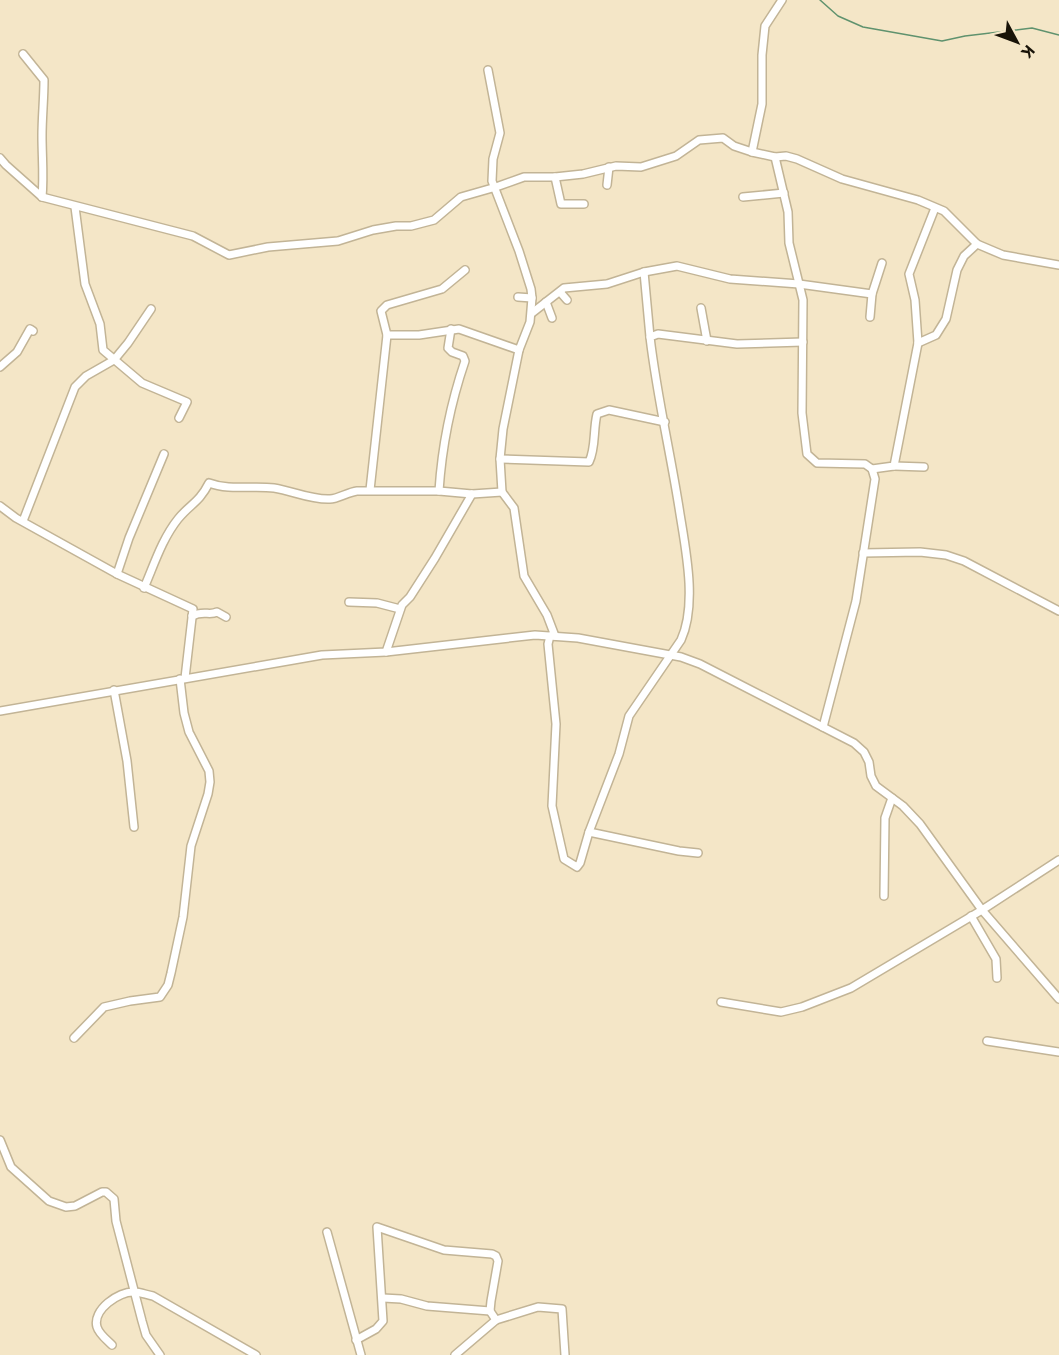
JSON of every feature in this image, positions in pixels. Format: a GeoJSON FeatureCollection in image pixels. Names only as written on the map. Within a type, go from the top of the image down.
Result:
{"type":"FeatureCollection","features":[{"type":"Feature","properties":{"kind":"street"},"geometry":{"type":"LineString","coordinates":[[752,152],[762,104],[762,55],[765,26],[782,0]]}},
{"type":"Feature","properties":{"kind":"street"},"geometry":{"type":"LineString","coordinates":[[23,54],[44,80],[42,197]]}},
{"type":"Feature","properties":{"kind":"street"},"geometry":{"type":"LineString","coordinates":[[488,70],[500,133],[493,159],[492,181],[519,251],[532,298],[532,313],[519,350],[503,429],[500,459],[502,492],[514,508],[524,576],[547,615],[552,636],[548,644],[556,724],[552,806],[564,859],[577,867],[619,754],[629,716],[681,640],[686,629],[689,601],[685,548],[650,338],[644,272]]}},
{"type":"Feature","properties":{"kind":"street"},"geometry":{"type":"LineString","coordinates":[[0,158],[42,197],[193,236],[229,255],[268,247],[338,241],[372,230],[411,226],[434,220],[461,197],[524,177],[583,174],[616,166],[641,167],[676,156],[699,140],[723,138],[734,146],[752,152],[797,159],[842,179],[918,200],[944,212],[977,244],[1003,255],[1059,265]]}},
{"type":"Feature","properties":{"kind":"street"},"geometry":{"type":"LineString","coordinates":[[775,157],[788,212],[789,243],[803,300],[801,413],[807,454],[817,463],[865,464],[872,469],[875,479],[856,601],[823,727]]}},
{"type":"Feature","properties":{"kind":"street"},"geometry":{"type":"LineString","coordinates":[[607,185],[609,167]]}},
{"type":"Feature","properties":{"kind":"street"},"geometry":{"type":"LineString","coordinates":[[555,177],[561,204],[584,204]]}},
{"type":"Feature","properties":{"kind":"street"},"geometry":{"type":"LineString","coordinates":[[835,185],[842,179]]}},
{"type":"Feature","properties":{"kind":"street"},"geometry":{"type":"LineString","coordinates":[[744,197],[784,193]]}},
{"type":"Feature","properties":{"kind":"street"},"geometry":{"type":"LineString","coordinates":[[75,207],[85,284],[100,324],[103,350],[142,383],[187,402],[179,418]]}},
{"type":"Feature","properties":{"kind":"street"},"geometry":{"type":"LineString","coordinates":[[894,466],[918,343],[915,300],[909,274],[935,208]]}},
{"type":"Feature","properties":{"kind":"street"},"geometry":{"type":"LineString","coordinates":[[918,343],[936,335],[946,319],[957,270],[964,256],[977,244]]}},
{"type":"Feature","properties":{"kind":"street"},"geometry":{"type":"LineString","coordinates":[[870,317],[872,294],[882,263]]}},
{"type":"Feature","properties":{"kind":"street"},"geometry":{"type":"LineString","coordinates":[[532,313],[564,288],[607,284],[644,272],[677,266],[730,279],[799,284],[872,294]]}},
{"type":"Feature","properties":{"kind":"street"},"geometry":{"type":"LineString","coordinates":[[370,490],[387,335],[381,311],[387,304],[442,289],[465,270]]}},
{"type":"Feature","properties":{"kind":"street"},"geometry":{"type":"LineString","coordinates":[[560,292],[567,300]]}},
{"type":"Feature","properties":{"kind":"street"},"geometry":{"type":"LineString","coordinates":[[518,297],[532,298]]}},
{"type":"Feature","properties":{"kind":"street"},"geometry":{"type":"LineString","coordinates":[[546,302],[552,318]]}},
{"type":"Feature","properties":{"kind":"street"},"geometry":{"type":"LineString","coordinates":[[701,308],[707,341]]}},
{"type":"Feature","properties":{"kind":"street"},"geometry":{"type":"LineString","coordinates":[[23,521],[75,387],[86,376],[114,360],[150,309]]}},
{"type":"Feature","properties":{"kind":"street"},"geometry":{"type":"LineString","coordinates":[[0,367],[17,352],[27,332],[30,329],[33,331]]}},
{"type":"Feature","properties":{"kind":"street"},"geometry":{"type":"LineString","coordinates":[[439,490],[442,450],[451,407],[465,362],[463,356],[448,348],[451,329]]}},
{"type":"Feature","properties":{"kind":"street"},"geometry":{"type":"LineString","coordinates":[[387,335],[419,335],[459,329],[519,350]]}},
{"type":"Feature","properties":{"kind":"street"},"geometry":{"type":"LineString","coordinates":[[650,338],[658,334],[736,344],[803,342]]}},
{"type":"Feature","properties":{"kind":"street"},"geometry":{"type":"LineString","coordinates":[[500,459],[589,462],[594,452],[593,432],[597,414],[609,410],[665,422]]}},
{"type":"Feature","properties":{"kind":"street"},"geometry":{"type":"LineString","coordinates":[[117,574],[129,538],[164,454]]}},
{"type":"Feature","properties":{"kind":"street"},"geometry":{"type":"LineString","coordinates":[[872,469],[894,466],[924,467]]}},
{"type":"Feature","properties":{"kind":"street"},"geometry":{"type":"LineString","coordinates":[[144,588],[166,536],[179,518],[201,498],[209,483],[235,488],[251,486],[275,489],[302,496],[333,500],[345,493],[370,490],[439,490],[472,494],[502,492]]}},
{"type":"Feature","properties":{"kind":"street"},"geometry":{"type":"LineString","coordinates":[[386,652],[400,609],[435,558],[472,494]]}},
{"type":"Feature","properties":{"kind":"street"},"geometry":{"type":"LineString","coordinates":[[0,506],[117,574],[193,609],[183,678],[184,713],[189,732],[209,771],[210,782],[191,846],[183,917],[168,986],[160,997],[104,1007],[74,1038]]}},
{"type":"Feature","properties":{"kind":"street"},"geometry":{"type":"LineString","coordinates":[[863,553],[920,552],[946,555],[964,561],[1059,611]]}},
{"type":"Feature","properties":{"kind":"street"},"geometry":{"type":"LineString","coordinates":[[349,602],[377,603],[400,609]]}},
{"type":"Feature","properties":{"kind":"street"},"geometry":{"type":"LineString","coordinates":[[192,616],[203,612],[214,614],[218,612],[226,617]]}},
{"type":"Feature","properties":{"kind":"street"},"geometry":{"type":"LineString","coordinates":[[0,711],[322,655],[386,652],[535,635],[578,638],[670,655],[700,664],[854,743],[864,752],[876,786],[903,806],[921,824],[982,910],[1059,999]]}},
{"type":"Feature","properties":{"kind":"street"},"geometry":{"type":"LineString","coordinates":[[114,690],[127,761],[134,827]]}},
{"type":"Feature","properties":{"kind":"street"},"geometry":{"type":"LineString","coordinates":[[884,896],[885,818],[892,798]]}},
{"type":"Feature","properties":{"kind":"street"},"geometry":{"type":"LineString","coordinates":[[589,832],[679,851],[698,852]]}},
{"type":"Feature","properties":{"kind":"street"},"geometry":{"type":"LineString","coordinates":[[721,1002],[781,1012],[802,1007],[851,988],[982,910],[1059,860]]}},
{"type":"Feature","properties":{"kind":"street"},"geometry":{"type":"LineString","coordinates":[[971,916],[996,959],[997,978]]}},
{"type":"Feature","properties":{"kind":"street"},"geometry":{"type":"LineString","coordinates":[[987,1041],[1059,1052]]}},
{"type":"Feature","properties":{"kind":"street"},"geometry":{"type":"LineString","coordinates":[[0,1140],[11,1167],[50,1201],[58,1205],[75,1206],[102,1192],[111,1195],[114,1199],[116,1221],[146,1335],[160,1355]]}},
{"type":"Feature","properties":{"kind":"street"},"geometry":{"type":"LineString","coordinates":[[356,1340],[376,1329],[383,1321],[377,1227],[444,1250],[496,1256],[498,1261],[490,1311],[496,1320]]}},
{"type":"Feature","properties":{"kind":"street"},"geometry":{"type":"LineString","coordinates":[[327,1232],[361,1355]]}},
{"type":"Feature","properties":{"kind":"street"},"geometry":{"type":"LineString","coordinates":[[112,1345],[98,1330],[96,1322],[98,1315],[110,1302],[134,1292],[153,1296],[256,1355]]}},
{"type":"Feature","properties":{"kind":"street"},"geometry":{"type":"LineString","coordinates":[[383,1298],[401,1299],[427,1306],[490,1311]]}},
{"type":"Feature","properties":{"kind":"street"},"geometry":{"type":"LineString","coordinates":[[455,1355],[496,1320],[538,1307],[562,1309],[565,1355]]}},
{"type":"Feature","properties":{"kind":"waterway"},"geometry":{"type":"LineString","coordinates":[[820,0],[838,16],[863,27],[942,41],[1032,28],[1059,35]]}}]}
